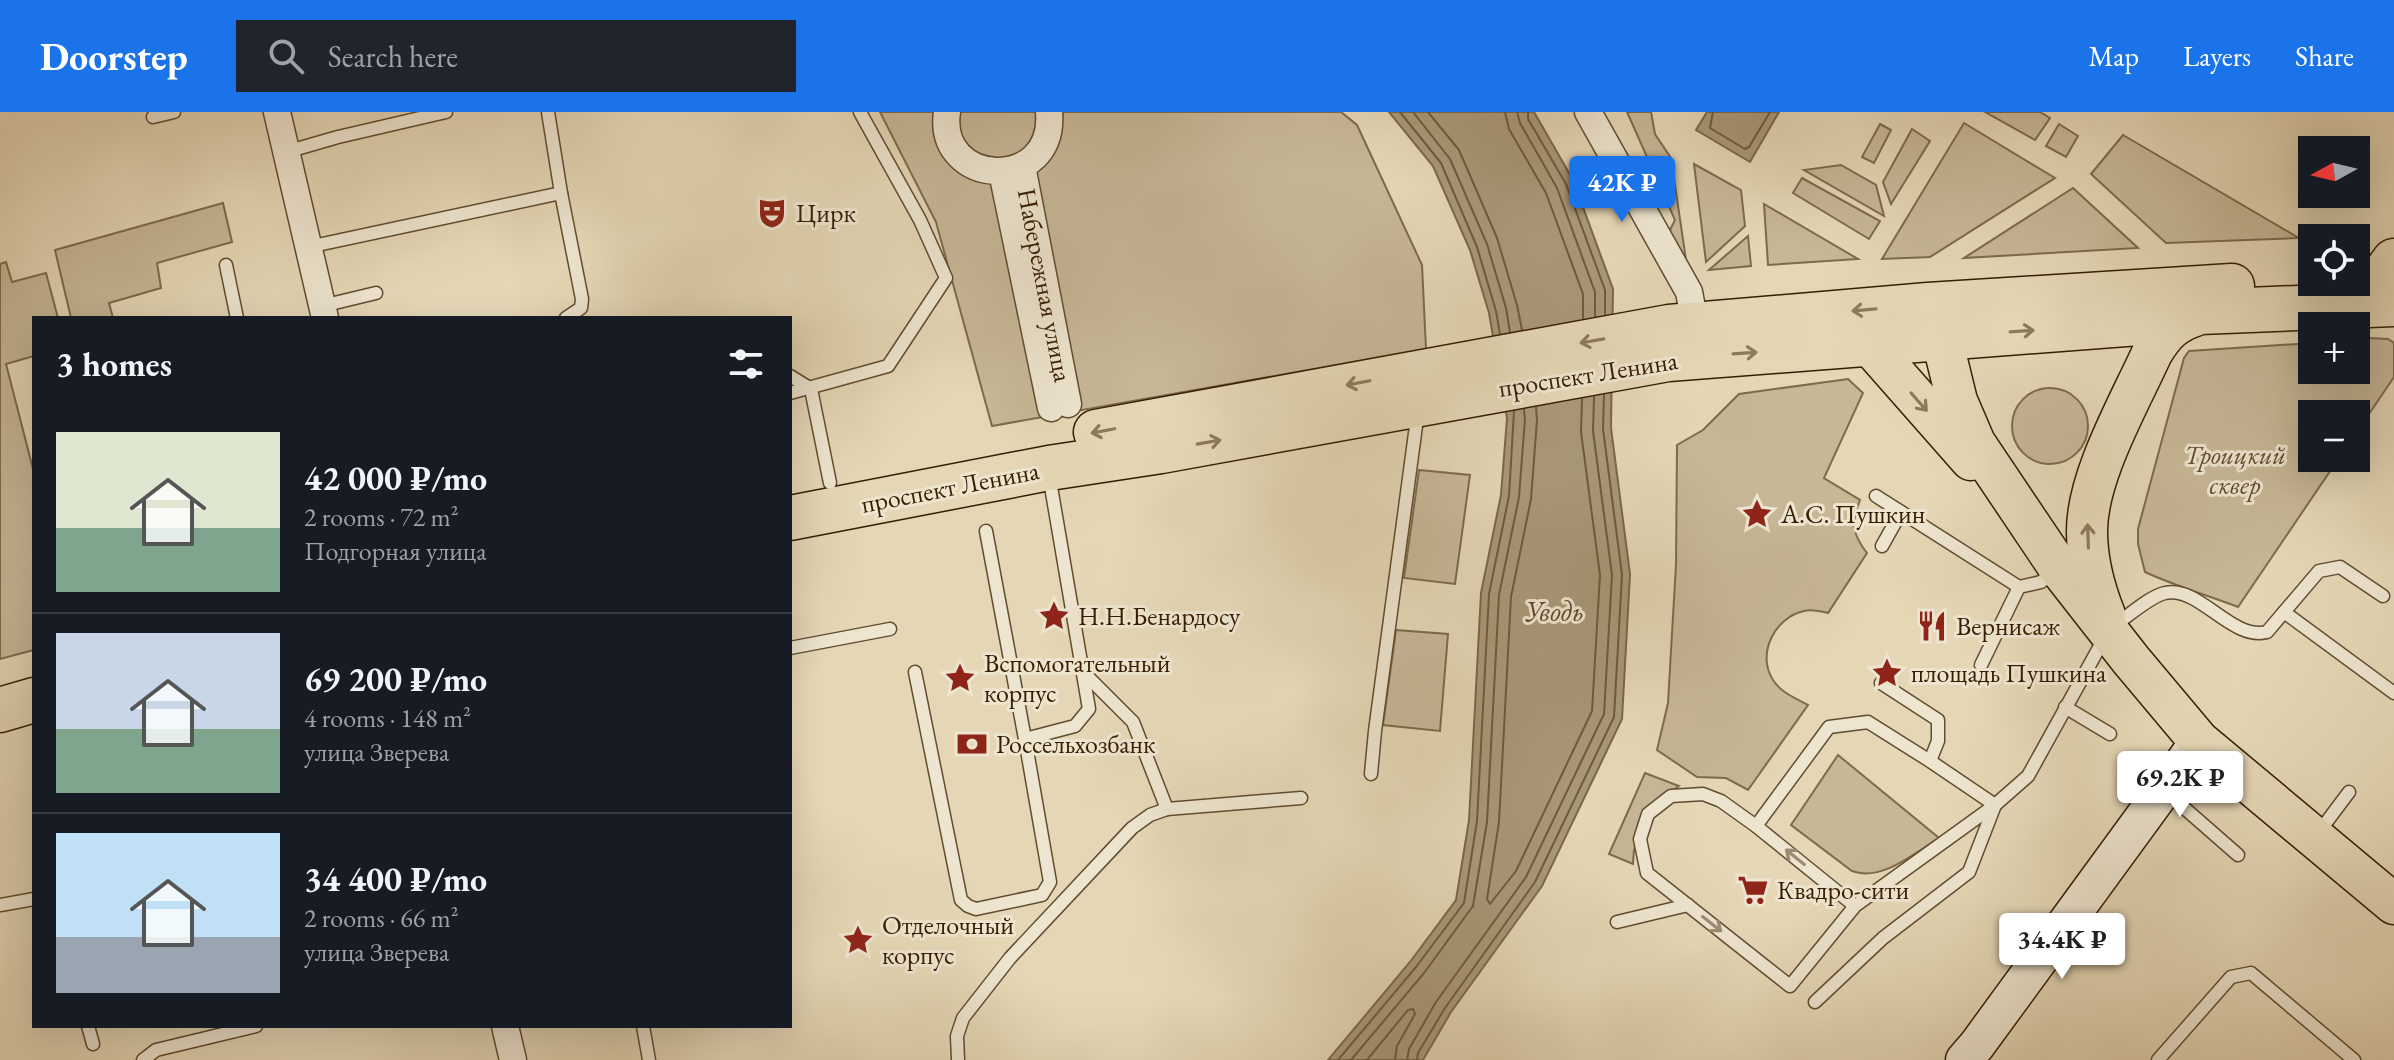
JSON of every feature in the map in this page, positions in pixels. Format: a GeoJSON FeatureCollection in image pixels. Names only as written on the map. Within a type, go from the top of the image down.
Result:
{"type":"FeatureCollection","features":[{"type":"Feature","properties":{"kind":"highway","name":"проспект Ленина"},"geometry":{"type":"LineString","coordinates":[[1677,337],[1868,343],[1943,321],[2172,289],[2298,283]]}},
{"type":"Feature","properties":{"kind":"highway","name":"проспект Ленина"},"geometry":{"type":"LineString","coordinates":[[792,518],[1049,468],[1161,451],[1677,337],[1943,321],[2178,320],[2200,312],[2384,283]]}},
{"type":"Feature","properties":{"kind":"highway","name":"проспект Ленина"},"geometry":{"type":"LineString","coordinates":[[810,487],[1431,390]]}},
{"type":"Feature","properties":{"kind":"highway"},"geometry":{"type":"LineString","coordinates":[[0,680],[32,671]]}},
{"type":"Feature","properties":{"kind":"highway"},"geometry":{"type":"LineString","coordinates":[[0,710],[32,701]]}},
{"type":"Feature","properties":{"kind":"main road"},"geometry":{"type":"LineString","coordinates":[[2118,640],[2104,612],[2092,571],[2087,532],[2090,504],[2101,466],[2152,353],[2171,326],[2200,312]]}},
{"type":"Feature","properties":{"kind":"main road"},"geometry":{"type":"LineString","coordinates":[[1943,321],[1957,401],[1975,443],[2059,568],[2199,741],[2394,904]]}},
{"type":"Feature","properties":{"kind":"main road"},"geometry":{"type":"LineString","coordinates":[[1868,343],[1937,424],[2016,508]]}},
{"type":"Feature","properties":{"kind":"street"},"geometry":{"type":"LineString","coordinates":[[277,112],[324,312]]}},
{"type":"Feature","properties":{"kind":"street"},"geometry":{"type":"LineString","coordinates":[[947,112],[948,132],[959,154],[984,170],[1012,169],[1033,158],[1042,147],[1050,125],[1049,112]]}},
{"type":"Feature","properties":{"kind":"street"},"geometry":{"type":"LineString","coordinates":[[1588,112],[1689,292],[1677,337]]}},
{"type":"Feature","properties":{"kind":"street","name":"Набережная улица"},"geometry":{"type":"LineString","coordinates":[[1012,169],[1060,406]]}},
{"type":"Feature","properties":{"kind":"street"},"geometry":{"type":"LineString","coordinates":[[1978,1055],[2199,741]]}},
{"type":"Feature","properties":{"kind":"street"},"geometry":{"type":"LineString","coordinates":[[505,1028],[513,1060]]}},
{"type":"Feature","properties":{"kind":"lane"},"geometry":{"type":"LineString","coordinates":[[153,117],[174,112]]}},
{"type":"Feature","properties":{"kind":"lane"},"geometry":{"type":"LineString","coordinates":[[286,152],[446,112]]}},
{"type":"Feature","properties":{"kind":"lane"},"geometry":{"type":"LineString","coordinates":[[548,112],[582,299],[581,308],[569,316]]}},
{"type":"Feature","properties":{"kind":"lane"},"geometry":{"type":"LineString","coordinates":[[792,393],[888,366],[946,278],[920,220],[860,112]]}},
{"type":"Feature","properties":{"kind":"lane"},"geometry":{"type":"LineString","coordinates":[[308,247],[561,193]]}},
{"type":"Feature","properties":{"kind":"lane"},"geometry":{"type":"LineString","coordinates":[[226,265],[237,316]]}},
{"type":"Feature","properties":{"kind":"lane"},"geometry":{"type":"LineString","coordinates":[[324,312],[376,293]]}},
{"type":"Feature","properties":{"kind":"lane"},"geometry":{"type":"LineString","coordinates":[[792,377],[811,389]]}},
{"type":"Feature","properties":{"kind":"lane"},"geometry":{"type":"LineString","coordinates":[[810,487],[811,389]]}},
{"type":"Feature","properties":{"kind":"lane"},"geometry":{"type":"LineString","coordinates":[[1371,774],[1418,413],[1431,390]]}},
{"type":"Feature","properties":{"kind":"lane"},"geometry":{"type":"LineString","coordinates":[[1025,739],[1075,726],[1089,709],[1049,468]]}},
{"type":"Feature","properties":{"kind":"lane"},"geometry":{"type":"LineString","coordinates":[[1876,496],[2019,587],[2041,582],[2059,568]]}},
{"type":"Feature","properties":{"kind":"lane"},"geometry":{"type":"LineString","coordinates":[[1882,546],[1901,512]]}},
{"type":"Feature","properties":{"kind":"lane"},"geometry":{"type":"LineString","coordinates":[[915,672],[961,900],[976,909],[1042,895],[1050,882],[986,531]]}},
{"type":"Feature","properties":{"kind":"lane"},"geometry":{"type":"LineString","coordinates":[[1855,906],[1721,801],[1703,794],[1671,796],[1648,814],[1640,839],[1647,873],[1790,986],[1855,906],[1995,805],[2028,776],[2094,653],[2118,640],[2163,593],[2180,592],[2234,625],[2257,635],[2267,632],[2319,571],[2340,567],[2383,596]]}},
{"type":"Feature","properties":{"kind":"lane"},"geometry":{"type":"LineString","coordinates":[[1981,665],[2019,587]]}},
{"type":"Feature","properties":{"kind":"lane"},"geometry":{"type":"LineString","coordinates":[[2284,612],[2394,693]]}},
{"type":"Feature","properties":{"kind":"lane"},"geometry":{"type":"LineString","coordinates":[[792,648],[890,629]]}},
{"type":"Feature","properties":{"kind":"lane"},"geometry":{"type":"LineString","coordinates":[[1083,672],[1133,722],[1167,809]]}},
{"type":"Feature","properties":{"kind":"lane"},"geometry":{"type":"LineString","coordinates":[[1881,683],[1938,720],[1938,741],[1930,761]]}},
{"type":"Feature","properties":{"kind":"lane"},"geometry":{"type":"LineString","coordinates":[[2065,707],[2110,734]]}},
{"type":"Feature","properties":{"kind":"lane"},"geometry":{"type":"LineString","coordinates":[[1756,826],[1829,727],[1868,722],[1995,805]]}},
{"type":"Feature","properties":{"kind":"lane"},"geometry":{"type":"LineString","coordinates":[[2164,790],[2238,855]]}},
{"type":"Feature","properties":{"kind":"lane"},"geometry":{"type":"LineString","coordinates":[[2314,837],[2349,792]]}},
{"type":"Feature","properties":{"kind":"lane"},"geometry":{"type":"LineString","coordinates":[[958,1060],[957,1036],[963,1018],[1010,958],[1132,828],[1150,815],[1167,809],[1301,798]]}},
{"type":"Feature","properties":{"kind":"lane"},"geometry":{"type":"LineString","coordinates":[[1815,1002],[1883,938],[1969,872],[1995,805]]}},
{"type":"Feature","properties":{"kind":"lane"},"geometry":{"type":"LineString","coordinates":[[0,905],[32,899]]}},
{"type":"Feature","properties":{"kind":"lane"},"geometry":{"type":"LineString","coordinates":[[1617,922],[1688,905]]}},
{"type":"Feature","properties":{"kind":"lane"},"geometry":{"type":"LineString","coordinates":[[2158,1060],[2231,977],[2251,973],[2354,1060]]}},
{"type":"Feature","properties":{"kind":"lane"},"geometry":{"type":"LineString","coordinates":[[89,1028],[93,1044]]}},
{"type":"Feature","properties":{"kind":"lane"},"geometry":{"type":"LineString","coordinates":[[143,1060],[156,1050],[248,1028]]}},
{"type":"Feature","properties":{"kind":"lane"},"geometry":{"type":"LineString","coordinates":[[643,1028],[649,1060]]}},
{"type":"Feature","properties":{"kind":"green space"},"geometry":{"type":"Polygon","coordinates":[[[880,112],[1341,112],[1357,125],[1422,265],[1426,349],[992,426],[936,222],[880,112]]]}},
{"type":"Feature","properties":{"kind":"green space"},"geometry":{"type":"Polygon","coordinates":[[[1627,112],[1651,112],[1655,134],[1671,158],[1686,260],[1669,232],[1675,220],[1627,112]]]}},
{"type":"Feature","properties":{"kind":"green space"},"geometry":{"type":"Polygon","coordinates":[[[1985,112],[2040,112],[2050,118],[2035,140],[1985,112]]]}},
{"type":"Feature","properties":{"kind":"green space"},"geometry":{"type":"Polygon","coordinates":[[[1964,123],[2055,178],[1930,257],[1882,259],[1964,123]]]}},
{"type":"Feature","properties":{"kind":"green space"},"geometry":{"type":"Polygon","coordinates":[[[1880,124],[1891,130],[1874,163],[1862,157],[1880,124]]]}},
{"type":"Feature","properties":{"kind":"green space"},"geometry":{"type":"Polygon","coordinates":[[[2059,124],[2078,136],[2066,157],[2046,146],[2059,124]]]}},
{"type":"Feature","properties":{"kind":"green space"},"geometry":{"type":"Polygon","coordinates":[[[1912,129],[1930,141],[1891,204],[1883,182],[1912,129]]]}},
{"type":"Feature","properties":{"kind":"green space"},"geometry":{"type":"Polygon","coordinates":[[[2123,135],[2298,238],[2166,243],[2091,174],[2123,135]]]}},
{"type":"Feature","properties":{"kind":"green space"},"geometry":{"type":"Polygon","coordinates":[[[1694,164],[1741,190],[1745,226],[1706,262],[1694,164]]]}},
{"type":"Feature","properties":{"kind":"green space"},"geometry":{"type":"Polygon","coordinates":[[[1841,165],[1876,185],[1884,216],[1804,170],[1841,165]]]}},
{"type":"Feature","properties":{"kind":"green space"},"geometry":{"type":"Polygon","coordinates":[[[1802,178],[1880,221],[1869,239],[1793,193],[1802,178]]]}},
{"type":"Feature","properties":{"kind":"green space"},"geometry":{"type":"Polygon","coordinates":[[[2073,188],[2138,248],[1964,258],[2073,188]]]}},
{"type":"Feature","properties":{"kind":"green space"},"geometry":{"type":"Polygon","coordinates":[[[223,203],[232,242],[157,263],[161,288],[109,303],[112,316],[71,316],[55,250],[223,203]]]}},
{"type":"Feature","properties":{"kind":"green space"},"geometry":{"type":"Polygon","coordinates":[[[1764,204],[1858,259],[1768,265],[1764,204]]]}},
{"type":"Feature","properties":{"kind":"green space"},"geometry":{"type":"Polygon","coordinates":[[[1748,236],[1751,266],[1709,270],[1748,236]]]}},
{"type":"Feature","properties":{"kind":"green space"},"geometry":{"type":"Polygon","coordinates":[[[6,262],[12,282],[46,273],[57,316],[32,316],[32,357],[6,364],[32,465],[32,651],[0,659],[0,264],[6,262]]]}},
{"type":"Feature","properties":{"kind":"green space","name":"Троицкий сквер"},"geometry":{"type":"Polygon","coordinates":[[[2370,338],[2388,339],[2394,343],[2394,377],[2370,412],[2370,400],[2298,400],[2298,472],[2330,472],[2238,607],[2145,572],[2138,544],[2138,529],[2184,358],[2189,351],[2298,344],[2298,384],[2370,384],[2370,338]]]}},
{"type":"Feature","properties":{"kind":"green space"},"geometry":{"type":"Polygon","coordinates":[[[1848,379],[1863,393],[1824,478],[1860,500],[1854,528],[1867,553],[1828,613],[1810,610],[1794,615],[1771,638],[1767,659],[1773,680],[1784,692],[1808,705],[1748,790],[1726,778],[1697,777],[1657,750],[1668,703],[1676,564],[1677,445],[1703,430],[1739,394],[1848,379]]]}},
{"type":"Feature","properties":{"kind":"green space"},"geometry":{"type":"Polygon","coordinates":[[[2043,388],[2057,388],[2071,394],[2082,405],[2088,426],[2086,441],[2077,453],[2065,462],[2043,464],[2029,458],[2018,447],[2012,433],[2012,419],[2018,405],[2029,394],[2043,388]]]}},
{"type":"Feature","properties":{"kind":"green space"},"geometry":{"type":"Polygon","coordinates":[[[1419,470],[1470,475],[1455,584],[1404,578],[1419,470]]]}},
{"type":"Feature","properties":{"kind":"green space"},"geometry":{"type":"Polygon","coordinates":[[[1396,630],[1448,634],[1440,731],[1383,725],[1396,630]]]}},
{"type":"Feature","properties":{"kind":"green space"},"geometry":{"type":"Polygon","coordinates":[[[1838,755],[1939,838],[1897,864],[1874,873],[1863,873],[1852,871],[1791,825],[1838,755]]]}},
{"type":"Feature","properties":{"kind":"green space"},"geometry":{"type":"Polygon","coordinates":[[[1645,773],[1679,786],[1660,801],[1646,819],[1636,840],[1633,864],[1609,854],[1645,773]]]}},
{"type":"Feature","properties":{"kind":"water","name":"Уводь"},"geometry":{"type":"Polygon","coordinates":[[[1389,112],[1534,112],[1573,180],[1613,289],[1611,428],[1630,574],[1622,719],[1542,886],[1451,1012],[1423,1060],[1328,1060],[1410,962],[1456,900],[1469,820],[1481,593],[1501,495],[1507,418],[1489,313],[1470,250],[1433,166],[1389,112]]]}},
{"type":"Feature","properties":{"kind":"water"},"geometry":{"type":"Polygon","coordinates":[[[1707,112],[1779,112],[1750,162],[1696,130],[1707,112]]]}},
{"type":"Feature","properties":{"kind":"place","name":"Цирк"},"geometry":{"type":"Point","coordinates":[772,213]}},
{"type":"Feature","properties":{"kind":"place","name":"А.C. Пушкин"},"geometry":{"type":"Point","coordinates":[1757,514]}},
{"type":"Feature","properties":{"kind":"place","name":"Н.Н.Бенардосу"},"geometry":{"type":"Point","coordinates":[1054,616]}},
{"type":"Feature","properties":{"kind":"place","name":"Вернисаж"},"geometry":{"type":"Point","coordinates":[1932,626]}},
{"type":"Feature","properties":{"kind":"place","name":"площадь Пушкина"},"geometry":{"type":"Point","coordinates":[1887,673]}},
{"type":"Feature","properties":{"kind":"place","name":"Вспомогательный корпус"},"geometry":{"type":"Point","coordinates":[960,678]}},
{"type":"Feature","properties":{"kind":"place","name":"Россельхозбанк"},"geometry":{"type":"Point","coordinates":[972,744]}},
{"type":"Feature","properties":{"kind":"place","name":"Квадро-сити"},"geometry":{"type":"Point","coordinates":[1753,890]}},
{"type":"Feature","properties":{"kind":"place","name":"Отделочный корпус"},"geometry":{"type":"Point","coordinates":[858,940]}}]}
